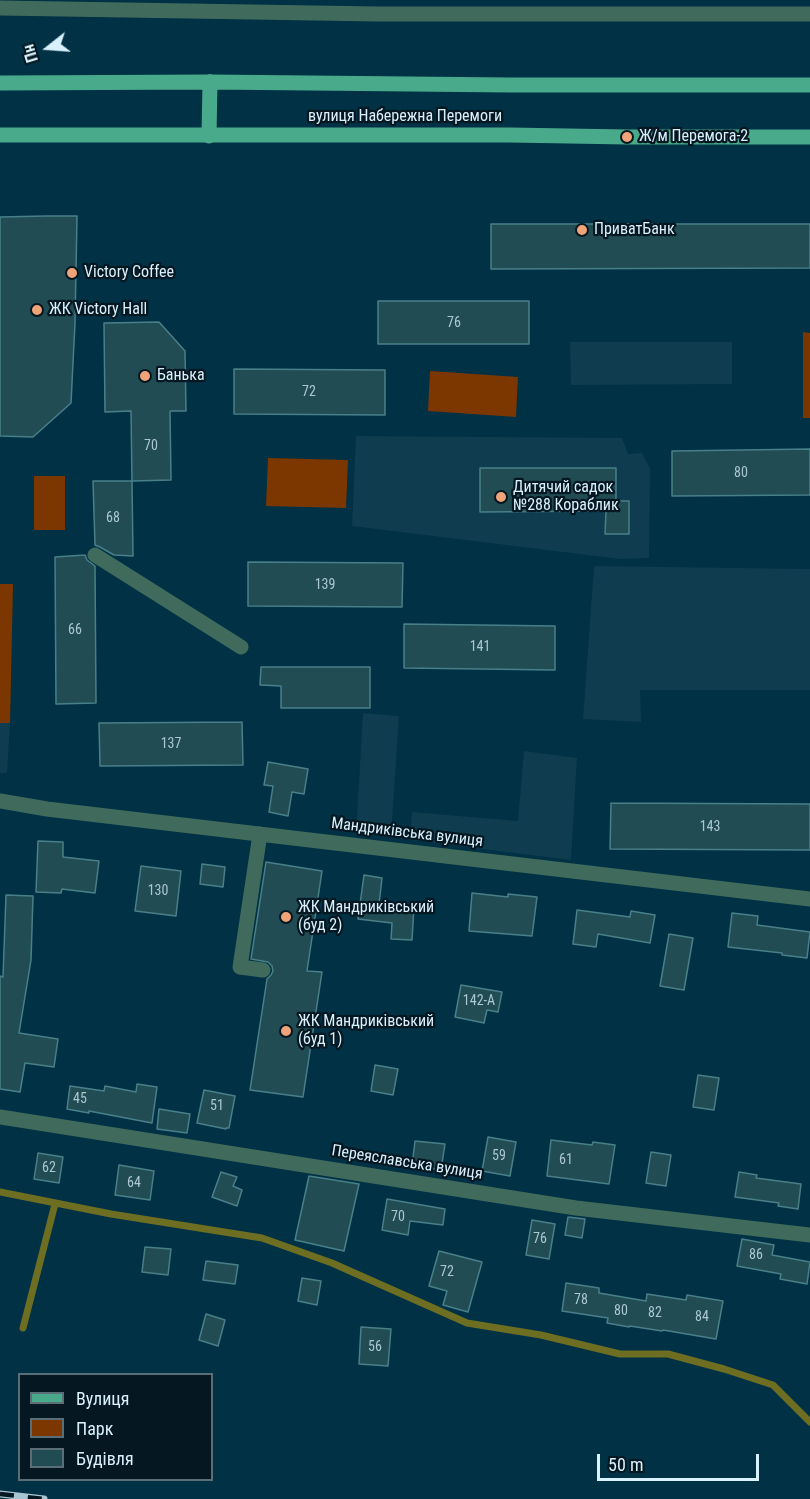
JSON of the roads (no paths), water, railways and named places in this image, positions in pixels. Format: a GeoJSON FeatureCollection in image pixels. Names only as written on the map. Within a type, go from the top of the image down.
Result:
{"type":"FeatureCollection","features":[{"type":"Feature","properties":{"kind":"main road"},"geometry":{"type":"LineString","coordinates":[[209,136],[210,82]]}},
{"type":"Feature","properties":{"kind":"main road","name":"вулиця Набережна Перемоги"},"geometry":{"type":"LineString","coordinates":[[0,83],[810,85]]}},
{"type":"Feature","properties":{"kind":"main road","name":"вулиця Набережна Перемоги"},"geometry":{"type":"LineString","coordinates":[[0,135],[810,137]]}},
{"type":"Feature","properties":{"kind":"street"},"geometry":{"type":"LineString","coordinates":[[0,8],[377,14],[810,14]]}},
{"type":"Feature","properties":{"kind":"street"},"geometry":{"type":"LineString","coordinates":[[95,555],[241,647]]}},
{"type":"Feature","properties":{"kind":"street","name":"Мандриківська вулиця"},"geometry":{"type":"LineString","coordinates":[[0,801],[47,809],[810,899]]}},
{"type":"Feature","properties":{"kind":"street"},"geometry":{"type":"LineString","coordinates":[[260,834],[240,967],[264,970]]}},
{"type":"Feature","properties":{"kind":"street","name":"Переяславська вулиця"},"geometry":{"type":"LineString","coordinates":[[0,1118],[576,1208],[810,1235]]}},
{"type":"Feature","properties":{"kind":"waterway"},"geometry":{"type":"LineString","coordinates":[[0,1192],[111,1214],[262,1238],[332,1263],[467,1323],[541,1335],[620,1354],[668,1354],[724,1369],[773,1385],[810,1422]]}},
{"type":"Feature","properties":{"kind":"waterway"},"geometry":{"type":"LineString","coordinates":[[23,1328],[55,1204]]}},
{"type":"Feature","properties":{"kind":"railway"},"geometry":{"type":"LineString","coordinates":[[0,1494],[44,1499]]}},
{"type":"Feature","properties":{"kind":"place","name":"Ж/м Перемога-2"},"geometry":{"type":"Point","coordinates":[627,137]}},
{"type":"Feature","properties":{"kind":"place","name":"ПриватБанк"},"geometry":{"type":"Point","coordinates":[582,230]}},
{"type":"Feature","properties":{"kind":"place","name":"Victory Coffee"},"geometry":{"type":"Point","coordinates":[72,273]}},
{"type":"Feature","properties":{"kind":"place","name":"ЖК Victory Hall"},"geometry":{"type":"Point","coordinates":[37,310]}},
{"type":"Feature","properties":{"kind":"place","name":"Банька"},"geometry":{"type":"Point","coordinates":[145,376]}},
{"type":"Feature","properties":{"kind":"place","name":"Дитячий садок №288 Кораблик"},"geometry":{"type":"Point","coordinates":[501,497]}},
{"type":"Feature","properties":{"kind":"place","name":"ЖК Мандриківський (буд 2)"},"geometry":{"type":"Point","coordinates":[286,917]}},
{"type":"Feature","properties":{"kind":"place","name":"ЖК Мандриківський (буд 1)"},"geometry":{"type":"Point","coordinates":[286,1031]}}]}
